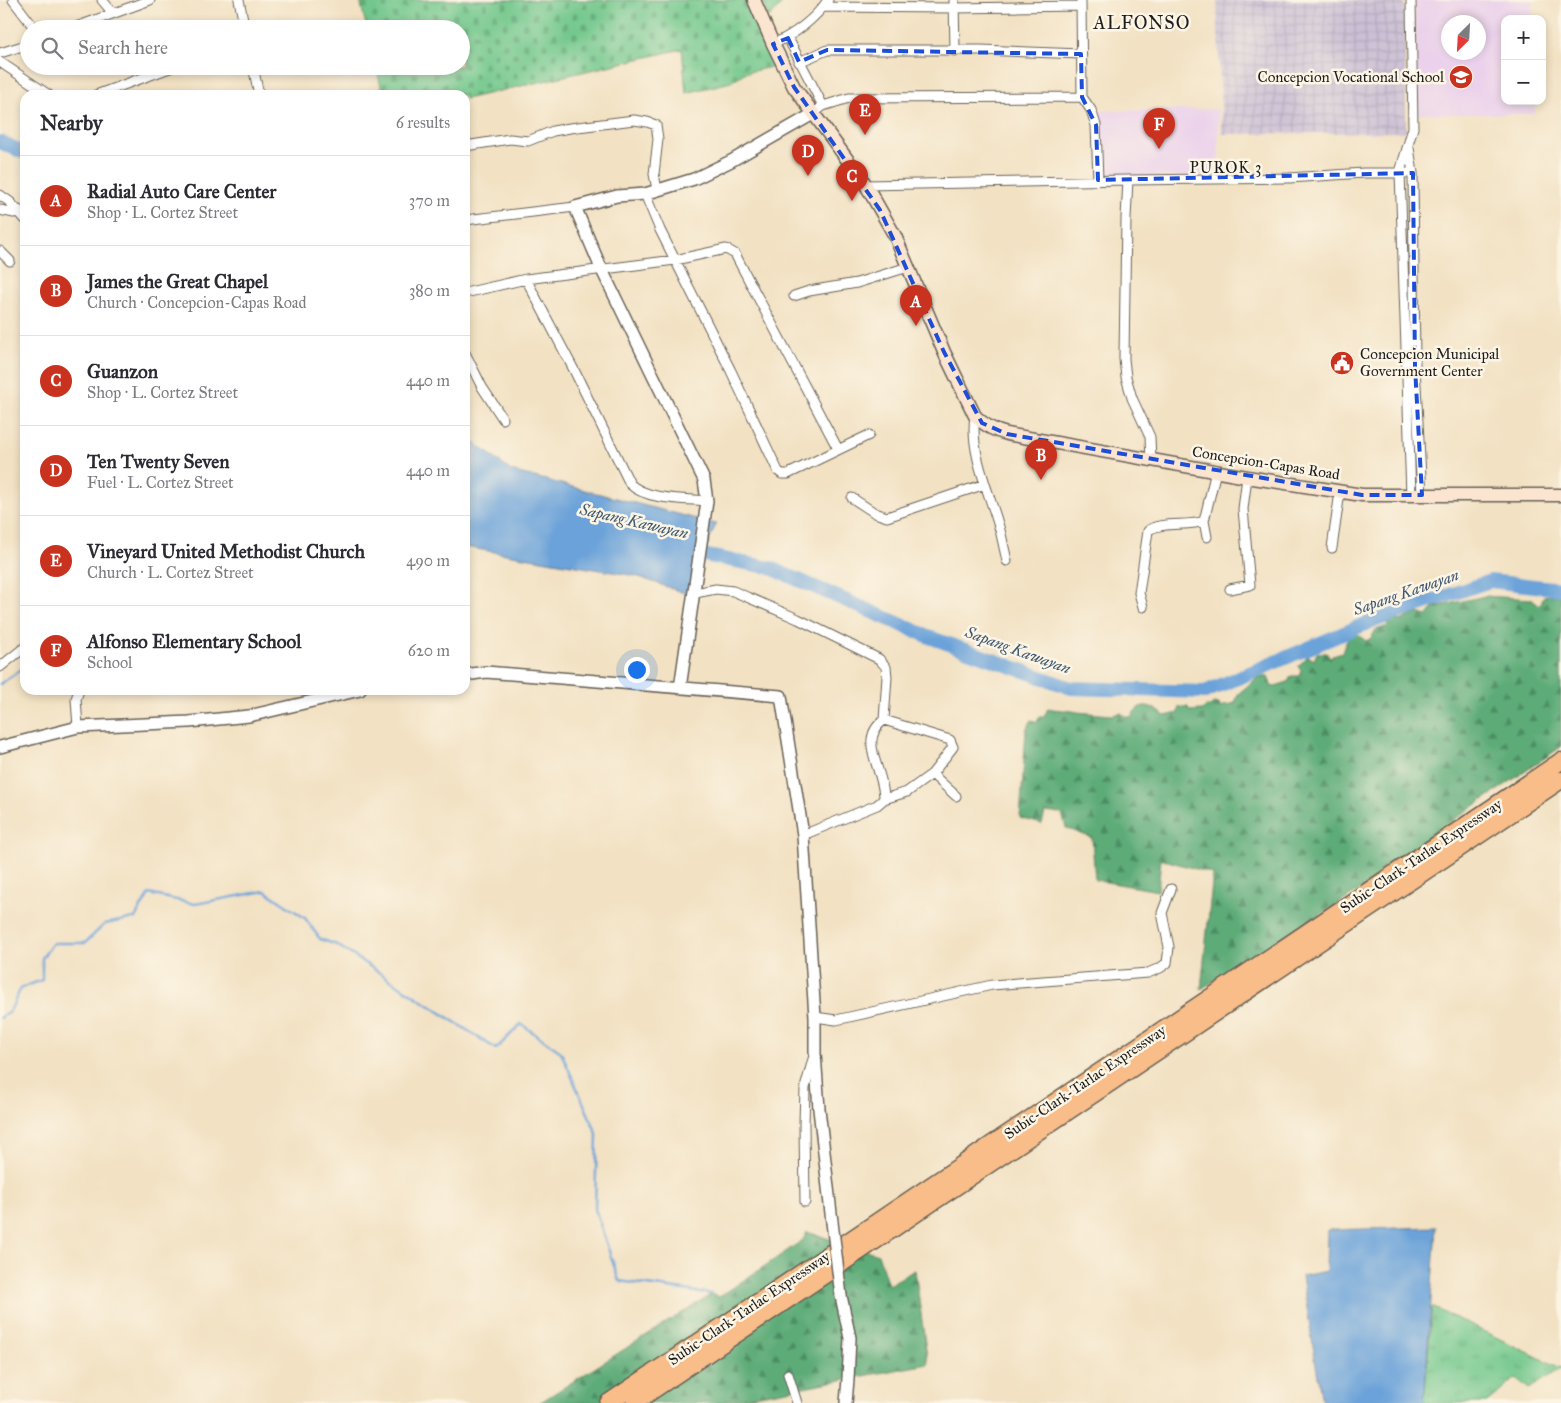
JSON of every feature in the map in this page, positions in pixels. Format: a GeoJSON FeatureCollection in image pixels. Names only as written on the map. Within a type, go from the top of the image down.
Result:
{"type":"FeatureCollection","features":[{"type":"Feature","properties":{"kind":"highway","name":"Subic-Clark-Tarlac Expressway"},"geometry":{"type":"LineString","coordinates":[[608,1403],[1561,761]]}},
{"type":"Feature","properties":{"kind":"highway","name":"Subic-Clark-Tarlac Expressway"},"geometry":{"type":"LineString","coordinates":[[634,1403],[1561,780]]}},
{"type":"Feature","properties":{"kind":"main road"},"geometry":{"type":"LineString","coordinates":[[754,0],[794,87],[866,186],[894,236],[944,352],[975,416]]}},
{"type":"Feature","properties":{"kind":"main road","name":"Concepcion-Capas Road"},"geometry":{"type":"LineString","coordinates":[[975,416],[994,431],[1007,434],[1151,461],[1362,495],[1561,495]]}},
{"type":"Feature","properties":{"kind":"street"},"geometry":{"type":"LineString","coordinates":[[12,0],[28,20]]}},
{"type":"Feature","properties":{"kind":"street"},"geometry":{"type":"LineString","coordinates":[[102,0],[112,13]]}},
{"type":"Feature","properties":{"kind":"street"},"geometry":{"type":"LineString","coordinates":[[94,20],[150,0]]}},
{"type":"Feature","properties":{"kind":"street"},"geometry":{"type":"LineString","coordinates":[[239,0],[243,20]]}},
{"type":"Feature","properties":{"kind":"street"},"geometry":{"type":"LineString","coordinates":[[1411,0],[1413,128],[1400,172],[1416,495]]}},
{"type":"Feature","properties":{"kind":"street"},"geometry":{"type":"LineString","coordinates":[[773,44],[788,38],[826,3],[1081,3],[1082,97],[1096,125],[1098,180]]}},
{"type":"Feature","properties":{"kind":"street"},"geometry":{"type":"LineString","coordinates":[[954,4],[955,51]]}},
{"type":"Feature","properties":{"kind":"street"},"geometry":{"type":"LineString","coordinates":[[788,38],[823,106]]}},
{"type":"Feature","properties":{"kind":"street"},"geometry":{"type":"LineString","coordinates":[[0,53],[20,47]]}},
{"type":"Feature","properties":{"kind":"street"},"geometry":{"type":"LineString","coordinates":[[800,62],[827,50],[1081,54]]}},
{"type":"Feature","properties":{"kind":"street"},"geometry":{"type":"LineString","coordinates":[[0,62],[42,90]]}},
{"type":"Feature","properties":{"kind":"street"},"geometry":{"type":"LineString","coordinates":[[110,90],[150,75]]}},
{"type":"Feature","properties":{"kind":"street"},"geometry":{"type":"LineString","coordinates":[[255,75],[258,90]]}},
{"type":"Feature","properties":{"kind":"street"},"geometry":{"type":"LineString","coordinates":[[470,219],[575,206],[617,196],[645,194],[694,179],[730,161],[823,106],[849,98],[1082,97]]}},
{"type":"Feature","properties":{"kind":"street"},"geometry":{"type":"LineString","coordinates":[[470,145],[510,139],[528,141],[570,128],[634,120],[647,122],[656,125],[658,139],[654,174],[657,190]]}},
{"type":"Feature","properties":{"kind":"street"},"geometry":{"type":"LineString","coordinates":[[1408,145],[1413,173],[1416,495]]}},
{"type":"Feature","properties":{"kind":"street"},"geometry":{"type":"LineString","coordinates":[[866,186],[1098,180],[1289,178],[1400,172],[1413,173]]}},
{"type":"Feature","properties":{"kind":"street"},"geometry":{"type":"LineString","coordinates":[[1128,180],[1124,360],[1126,377],[1132,398],[1150,437],[1151,461]]}},
{"type":"Feature","properties":{"kind":"street"},"geometry":{"type":"LineString","coordinates":[[645,194],[660,230],[778,471],[782,474],[788,474],[869,435]]}},
{"type":"Feature","properties":{"kind":"street"},"geometry":{"type":"LineString","coordinates":[[0,195],[19,210],[12,213],[0,210]]}},
{"type":"Feature","properties":{"kind":"street"},"geometry":{"type":"LineString","coordinates":[[575,206],[601,268],[704,480],[707,501],[706,515],[680,688]]}},
{"type":"Feature","properties":{"kind":"street"},"geometry":{"type":"LineString","coordinates":[[470,292],[526,278],[675,260],[726,249],[735,254],[838,449]]}},
{"type":"Feature","properties":{"kind":"street"},"geometry":{"type":"LineString","coordinates":[[0,251],[10,261]]}},
{"type":"Feature","properties":{"kind":"street"},"geometry":{"type":"LineString","coordinates":[[794,296],[809,291],[857,283],[908,267]]}},
{"type":"Feature","properties":{"kind":"street"},"geometry":{"type":"LineString","coordinates":[[526,278],[630,484],[655,496],[707,501]]}},
{"type":"Feature","properties":{"kind":"street"},"geometry":{"type":"LineString","coordinates":[[470,363],[482,387],[503,419]]}},
{"type":"Feature","properties":{"kind":"street"},"geometry":{"type":"LineString","coordinates":[[975,416],[973,429],[985,484],[1001,534],[1006,561]]}},
{"type":"Feature","properties":{"kind":"street"},"geometry":{"type":"LineString","coordinates":[[1207,537],[1204,521],[1216,471]]}},
{"type":"Feature","properties":{"kind":"street"},"geometry":{"type":"LineString","coordinates":[[1230,588],[1250,585],[1243,509],[1247,477]]}},
{"type":"Feature","properties":{"kind":"street"},"geometry":{"type":"LineString","coordinates":[[852,498],[875,513],[887,517],[985,484]]}},
{"type":"Feature","properties":{"kind":"street"},"geometry":{"type":"LineString","coordinates":[[1332,548],[1340,492]]}},
{"type":"Feature","properties":{"kind":"street"},"geometry":{"type":"LineString","coordinates":[[1143,607],[1139,593],[1148,531],[1158,526],[1197,524],[1204,521]]}},
{"type":"Feature","properties":{"kind":"street"},"geometry":{"type":"LineString","coordinates":[[695,588],[733,591],[798,619],[879,660],[886,667],[884,720],[876,726],[872,734],[871,745],[884,788],[884,799]]}},
{"type":"Feature","properties":{"kind":"street"},"geometry":{"type":"LineString","coordinates":[[0,667],[20,651]]}},
{"type":"Feature","properties":{"kind":"street"},"geometry":{"type":"LineString","coordinates":[[470,674],[486,672],[781,696],[803,835],[815,1017],[818,1109],[841,1296],[850,1338],[846,1403]]}},
{"type":"Feature","properties":{"kind":"street"},"geometry":{"type":"LineString","coordinates":[[77,695],[78,726]]}},
{"type":"Feature","properties":{"kind":"street"},"geometry":{"type":"LineString","coordinates":[[0,747],[78,726],[189,722],[249,716],[339,695]]}},
{"type":"Feature","properties":{"kind":"street"},"geometry":{"type":"LineString","coordinates":[[803,835],[877,805],[884,799],[907,792],[932,774],[953,747],[950,740],[884,720]]}},
{"type":"Feature","properties":{"kind":"street"},"geometry":{"type":"LineString","coordinates":[[932,774],[956,796]]}},
{"type":"Feature","properties":{"kind":"street"},"geometry":{"type":"LineString","coordinates":[[815,1017],[836,1020],[992,985],[1148,973],[1167,963],[1169,947],[1162,913],[1171,889]]}},
{"type":"Feature","properties":{"kind":"street"},"geometry":{"type":"LineString","coordinates":[[805,1202],[804,1124],[806,1088],[815,1054]]}},
{"type":"Feature","properties":{"kind":"street"},"geometry":{"type":"LineString","coordinates":[[788,1374],[798,1403]]}},
{"type":"Feature","properties":{"kind":"highlighted area"},"geometry":{"type":"Polygon","coordinates":[[[788,38],[799,62],[827,50],[1081,54],[1082,97],[1096,125],[1098,180],[1413,173],[1415,367],[1422,495],[1362,495],[1007,434],[982,423],[944,352],[880,210],[794,87],[773,44],[788,38]]]}},
{"type":"Feature","properties":{"kind":"shaded area"},"geometry":{"type":"Polygon","coordinates":[[[1217,0],[1404,0],[1406,132],[1222,134],[1217,0]]]}},
{"type":"Feature","properties":{"kind":"shaded area","name":"Concepcion Vocational School"},"geometry":{"type":"Polygon","coordinates":[[[1415,0],[1533,0],[1533,15],[1501,15],[1501,105],[1535,105],[1535,114],[1417,114],[1415,0]]]}},
{"type":"Feature","properties":{"kind":"shaded area"},"geometry":{"type":"Polygon","coordinates":[[[1218,109],[1219,175],[1100,177],[1098,111],[1218,109]]]}},
{"type":"Feature","properties":{"kind":"green space"},"geometry":{"type":"Polygon","coordinates":[[[360,0],[746,0],[776,66],[744,73],[731,82],[686,93],[682,49],[470,98],[470,90],[382,90],[378,75],[470,75],[470,20],[365,20],[360,0]]]}},
{"type":"Feature","properties":{"kind":"green space"},"geometry":{"type":"Polygon","coordinates":[[[761,0],[785,0],[769,18],[761,0]]]}},
{"type":"Feature","properties":{"kind":"green space"},"geometry":{"type":"Polygon","coordinates":[[[1561,594],[1561,747],[1380,870],[1378,879],[1201,989],[1213,874],[1161,859],[1158,891],[1095,880],[1092,838],[1066,828],[1062,814],[1045,812],[1042,824],[1020,818],[1026,730],[1030,721],[1037,722],[1039,717],[1044,717],[1048,708],[1111,715],[1121,713],[1126,717],[1131,717],[1138,708],[1143,706],[1156,709],[1165,716],[1178,713],[1179,707],[1188,707],[1189,711],[1202,710],[1207,706],[1211,707],[1213,703],[1219,704],[1220,707],[1235,703],[1238,694],[1258,677],[1268,677],[1272,687],[1288,682],[1291,676],[1299,676],[1301,671],[1298,666],[1308,656],[1314,660],[1317,653],[1327,653],[1330,659],[1333,655],[1342,652],[1350,633],[1354,632],[1366,641],[1371,638],[1376,630],[1388,626],[1389,619],[1396,616],[1400,621],[1418,613],[1427,616],[1435,607],[1485,596],[1532,599],[1540,605],[1544,596],[1561,594]]]}},
{"type":"Feature","properties":{"kind":"green space"},"geometry":{"type":"Polygon","coordinates":[[[807,1232],[878,1254],[888,1285],[915,1270],[928,1364],[717,1403],[539,1403],[712,1294],[719,1297],[803,1240],[807,1232]]]}},
{"type":"Feature","properties":{"kind":"green space"},"geometry":{"type":"Polygon","coordinates":[[[1432,1307],[1561,1369],[1529,1389],[1516,1378],[1487,1403],[1424,1403],[1432,1307]]]}},
{"type":"Feature","properties":{"kind":"water"},"geometry":{"type":"Polygon","coordinates":[[[470,439],[511,471],[716,524],[687,594],[636,576],[470,548],[470,439]]]}},
{"type":"Feature","properties":{"kind":"water"},"geometry":{"type":"Polygon","coordinates":[[[1436,1227],[1424,1403],[1322,1403],[1302,1276],[1326,1271],[1327,1230],[1436,1227]]]}},
{"type":"Feature","properties":{"kind":"waterway","name":"Sapang Kawayan"},"geometry":{"type":"LineString","coordinates":[[0,142],[20,151]]}},
{"type":"Feature","properties":{"kind":"waterway","name":"Sapang Kawayan"},"geometry":{"type":"LineString","coordinates":[[688,552],[771,568],[932,638],[1071,688],[1205,692],[1365,624],[1490,581],[1561,589]]}},
{"type":"Feature","properties":{"kind":"waterway"},"geometry":{"type":"LineString","coordinates":[[0,684],[20,670]]}},
{"type":"Feature","properties":{"kind":"waterway"},"geometry":{"type":"LineString","coordinates":[[0,1018],[10,1011],[21,988],[42,980],[42,958],[53,943],[85,943],[105,924],[135,918],[149,894],[195,904],[265,891],[305,918],[320,939],[337,945],[496,1049],[521,1024],[561,1052],[597,1134],[595,1209],[619,1281],[712,1294]]}},
{"type":"Feature","properties":{"kind":"place","name":"Concepcion Vocational School"},"geometry":{"type":"Point","coordinates":[1461,77]}},
{"type":"Feature","properties":{"kind":"place","name":"Vineyard United Methodist Church"},"geometry":{"type":"Point","coordinates":[865,135]}},
{"type":"Feature","properties":{"kind":"place","name":"Alfonso Elementary School"},"geometry":{"type":"Point","coordinates":[1159,149]}},
{"type":"Feature","properties":{"kind":"place","name":"Ten Twenty Seven"},"geometry":{"type":"Point","coordinates":[808,176]}},
{"type":"Feature","properties":{"kind":"place","name":"Guanzon"},"geometry":{"type":"Point","coordinates":[852,201]}},
{"type":"Feature","properties":{"kind":"place","name":"Radial Auto Care Center"},"geometry":{"type":"Point","coordinates":[916,326]}},
{"type":"Feature","properties":{"kind":"place","name":"Concepcion Municipal Government Center"},"geometry":{"type":"Point","coordinates":[1342,363]}},
{"type":"Feature","properties":{"kind":"place","name":"James the Great Chapel"},"geometry":{"type":"Point","coordinates":[1041,480]}},
{"type":"Feature","properties":{"kind":"district","name":"ALFONSO"},"geometry":{"type":"Point","coordinates":[1142,23]}},
{"type":"Feature","properties":{"kind":"district","name":"PUROK 3"},"geometry":{"type":"Point","coordinates":[1226,167]}}]}
